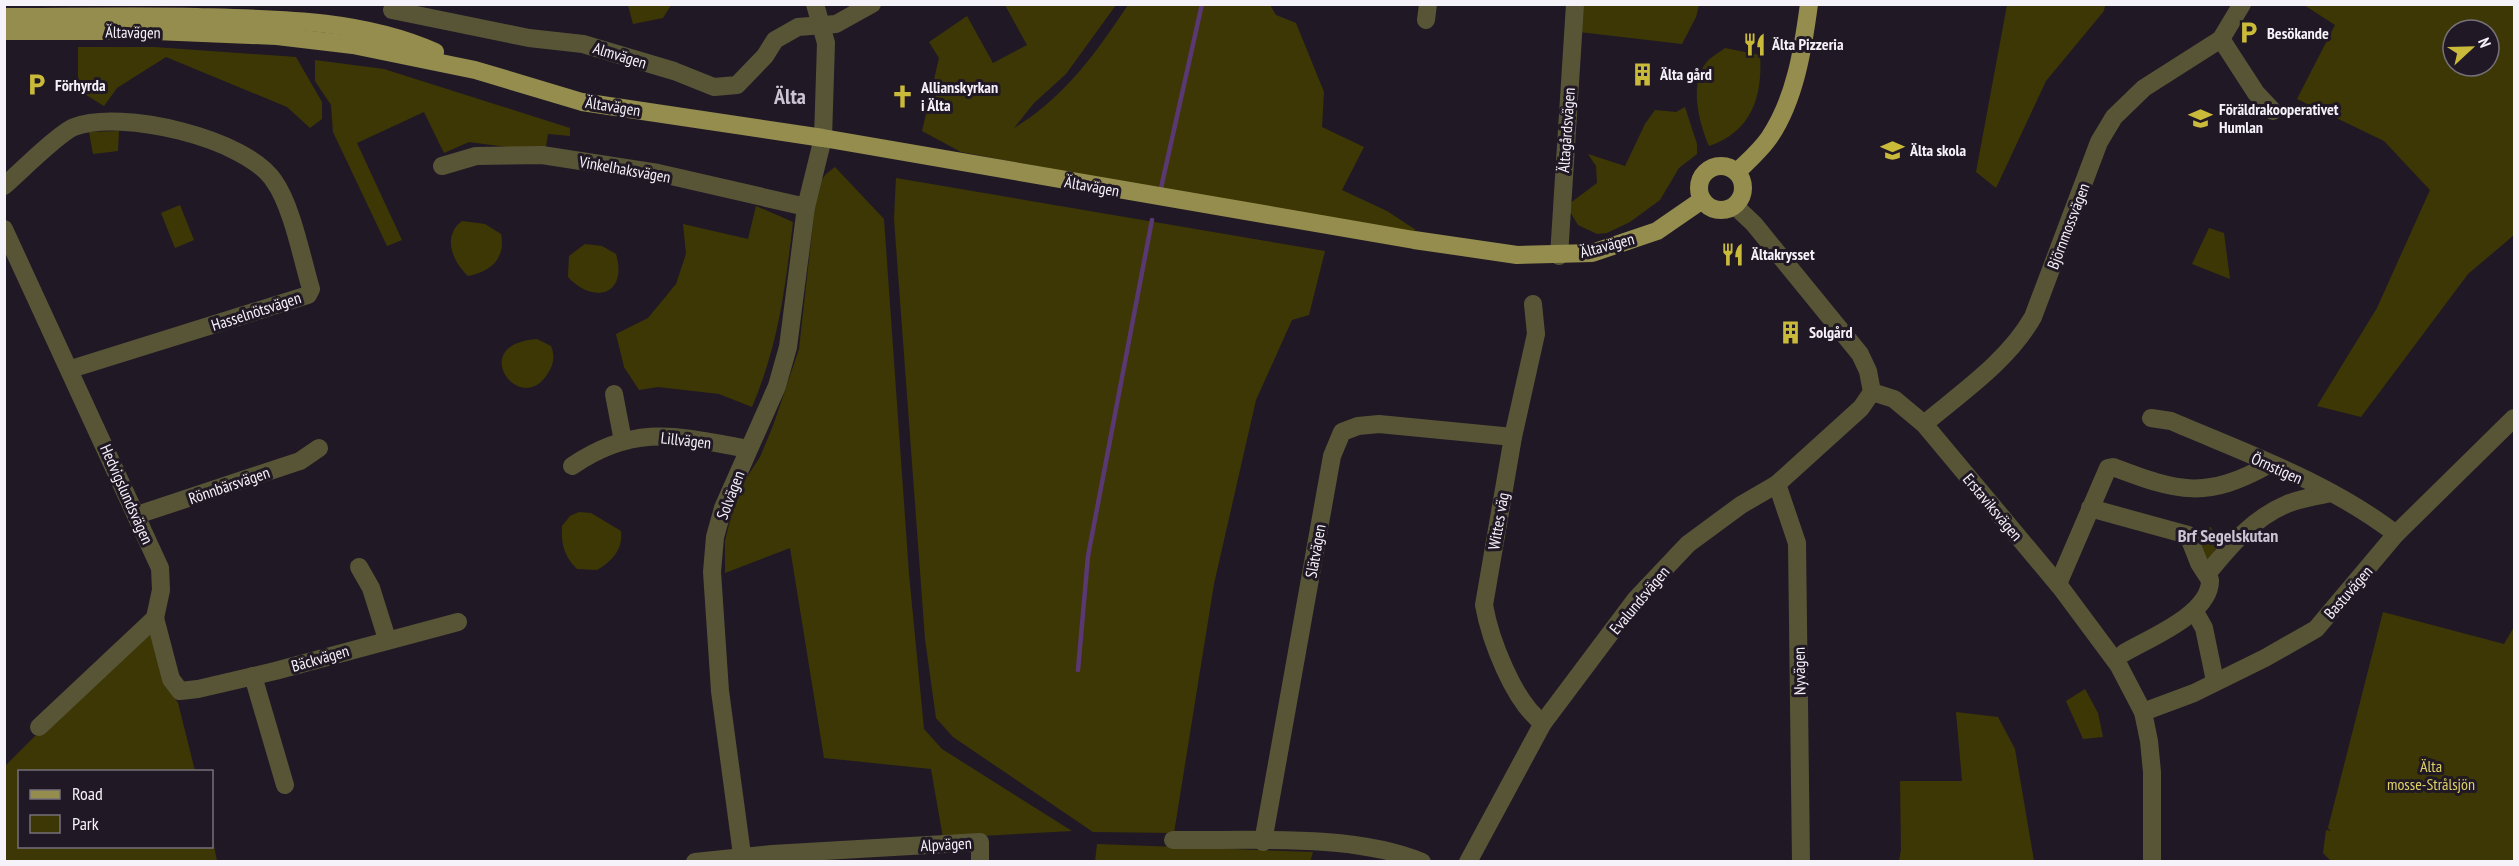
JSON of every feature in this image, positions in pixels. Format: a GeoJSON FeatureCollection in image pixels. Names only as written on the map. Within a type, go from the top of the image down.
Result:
{"type":"FeatureCollection","features":[{"type":"Feature","properties":{"kind":"main road"},"geometry":{"type":"LineString","coordinates":[[1737,172],[1768,139],[1782,115],[1801,63],[1809,4]]}},
{"type":"Feature","properties":{"kind":"main road","name":"Ältavägen"},"geometry":{"type":"LineString","coordinates":[[4,17],[152,16],[312,22],[409,41],[475,70]]}},
{"type":"Feature","properties":{"kind":"main road","name":"Ältavägen"},"geometry":{"type":"LineString","coordinates":[[4,31],[155,31],[277,36],[353,45],[475,70],[582,102],[823,138],[1414,240],[1517,255],[1559,256],[1592,253],[1657,231],[1702,200]]}},
{"type":"Feature","properties":{"kind":"main road"},"geometry":{"type":"LineString","coordinates":[[1720,166],[1737,172],[1743,186],[1743,194],[1735,206],[1717,210],[1702,200],[1700,179],[1708,170],[1720,166]]}},
{"type":"Feature","properties":{"kind":"street"},"geometry":{"type":"LineString","coordinates":[[815,4],[826,43],[823,138]]}},
{"type":"Feature","properties":{"kind":"street","name":"Almvägen"},"geometry":{"type":"LineString","coordinates":[[392,10],[529,39],[583,44],[674,71],[714,87],[737,85],[765,56],[775,40],[798,27],[823,27],[837,24],[872,4]]}},
{"type":"Feature","properties":{"kind":"street","name":"Ältagårdsvägen"},"geometry":{"type":"LineString","coordinates":[[1559,256],[1575,4]]}},
{"type":"Feature","properties":{"kind":"street","name":"Björnmossvägen"},"geometry":{"type":"LineString","coordinates":[[1923,424],[1976,380],[2023,336],[2033,317],[2099,142],[2114,117],[2144,88],[2221,39],[2242,4]]}},
{"type":"Feature","properties":{"kind":"street"},"geometry":{"type":"LineString","coordinates":[[2221,39],[2256,93],[2273,111]]}},
{"type":"Feature","properties":{"kind":"street","name":"Hasselnötsvägen"},"geometry":{"type":"LineString","coordinates":[[4,186],[73,127],[110,122],[159,126],[218,143],[261,168],[273,179],[282,194],[311,289],[308,295],[71,369]]}},
{"type":"Feature","properties":{"kind":"street","name":"Solvägen"},"geometry":{"type":"LineString","coordinates":[[743,860],[720,691],[712,572],[715,537],[723,508],[777,386],[788,348],[806,207],[823,138]]}},
{"type":"Feature","properties":{"kind":"street","name":"Vinkelhaksvägen"},"geometry":{"type":"LineString","coordinates":[[442,166],[476,156],[542,155],[658,173],[806,207]]}},
{"type":"Feature","properties":{"kind":"street"},"geometry":{"type":"LineString","coordinates":[[1735,206],[1761,232],[1860,354],[1868,371],[1872,392]]}},
{"type":"Feature","properties":{"kind":"street","name":"Hedvigslundsvägen"},"geometry":{"type":"LineString","coordinates":[[4,229],[71,369],[160,568],[161,591],[155,618]]}},
{"type":"Feature","properties":{"kind":"street","name":"Wittes väg"},"geometry":{"type":"LineString","coordinates":[[1533,304],[1536,334],[1513,437],[1484,605],[1487,623],[1522,701],[1534,717],[1543,723]]}},
{"type":"Feature","properties":{"kind":"street","name":"Erstaviksvägen"},"geometry":{"type":"LineString","coordinates":[[1872,392],[1894,399],[1923,424],[2058,584],[2103,642],[2143,712],[2152,772],[2152,861]]}},
{"type":"Feature","properties":{"kind":"street","name":"Evalundsvägen"},"geometry":{"type":"LineString","coordinates":[[1468,861],[1543,723],[1636,599],[1688,544],[1741,505],[1777,484],[1862,408],[1872,392]]}},
{"type":"Feature","properties":{"kind":"street"},"geometry":{"type":"LineString","coordinates":[[614,394],[623,441]]}},
{"type":"Feature","properties":{"kind":"street","name":"Örnstigen"},"geometry":{"type":"LineString","coordinates":[[2151,418],[2172,421],[2332,493],[2364,509],[2396,534]]}},
{"type":"Feature","properties":{"kind":"street","name":"Bastuvägen"},"geometry":{"type":"LineString","coordinates":[[2143,712],[2265,658],[2316,629],[2396,534],[2514,418]]}},
{"type":"Feature","properties":{"kind":"street","name":"Slätvägen"},"geometry":{"type":"LineString","coordinates":[[1263,842],[1332,456],[1342,432],[1358,426],[1379,424],[1513,437]]}},
{"type":"Feature","properties":{"kind":"street","name":"Lillvägen"},"geometry":{"type":"LineString","coordinates":[[572,466],[595,450],[639,436],[688,438],[748,449]]}},
{"type":"Feature","properties":{"kind":"street","name":"Rönnbärsvägen"},"geometry":{"type":"LineString","coordinates":[[137,515],[300,461],[319,448]]}},
{"type":"Feature","properties":{"kind":"street"},"geometry":{"type":"LineString","coordinates":[[2058,584],[2108,468],[2113,467],[2183,490],[2227,485],[2270,464]]}},
{"type":"Feature","properties":{"kind":"street","name":"Nyvägen"},"geometry":{"type":"LineString","coordinates":[[1777,484],[1797,543],[1801,861]]}},
{"type":"Feature","properties":{"kind":"street"},"geometry":{"type":"LineString","coordinates":[[2207,574],[2235,539],[2277,509],[2296,501],[2332,493]]}},
{"type":"Feature","properties":{"kind":"street"},"geometry":{"type":"LineString","coordinates":[[2090,508],[2188,535],[2199,563],[2207,574],[2210,590],[2195,612],[2124,653]]}},
{"type":"Feature","properties":{"kind":"street"},"geometry":{"type":"LineString","coordinates":[[359,567],[371,588],[387,639]]}},
{"type":"Feature","properties":{"kind":"street"},"geometry":{"type":"LineString","coordinates":[[2195,612],[2204,628],[2216,681]]}},
{"type":"Feature","properties":{"kind":"street"},"geometry":{"type":"LineString","coordinates":[[39,727],[155,618]]}},
{"type":"Feature","properties":{"kind":"street","name":"Bäckvägen"},"geometry":{"type":"LineString","coordinates":[[155,618],[171,679],[180,691],[252,676],[458,622]]}},
{"type":"Feature","properties":{"kind":"street"},"geometry":{"type":"LineString","coordinates":[[252,676],[285,785]]}},
{"type":"Feature","properties":{"kind":"street"},"geometry":{"type":"LineString","coordinates":[[1173,840],[1324,842],[1396,851],[1422,861]]}},
{"type":"Feature","properties":{"kind":"street","name":"Alpvägen"},"geometry":{"type":"LineString","coordinates":[[695,861],[743,860],[772,854],[980,843],[980,861]]}},
{"type":"Feature","properties":{"kind":"green space"},"geometry":{"type":"Polygon","coordinates":[[[628,4],[671,5],[663,18],[633,24],[628,4]]]}},
{"type":"Feature","properties":{"kind":"green space"},"geometry":{"type":"Polygon","coordinates":[[[1005,5],[1116,5],[1066,74],[1034,103],[1014,128],[1064,89],[1104,40],[1128,5],[1270,5],[1276,15],[1296,23],[1324,92],[1322,127],[1364,147],[1342,190],[1387,211],[1416,230],[1406,235],[961,152],[922,131],[939,58],[929,42],[967,16],[993,63],[1027,45],[1005,5]]]}},
{"type":"Feature","properties":{"kind":"green space"},"geometry":{"type":"Polygon","coordinates":[[[1583,5],[1699,5],[1696,17],[1682,44],[1579,32],[1583,5]]]}},
{"type":"Feature","properties":{"kind":"green space"},"geometry":{"type":"Polygon","coordinates":[[[2007,5],[2105,5],[2104,11],[2046,81],[1996,188],[1976,172],[2007,5]]]}},
{"type":"Feature","properties":{"kind":"green space"},"geometry":{"type":"Polygon","coordinates":[[[2304,5],[2514,5],[2514,235],[2468,274],[2361,417],[2317,406],[2377,308],[2430,190],[2384,141],[2297,99],[2335,25],[2304,5]]]}},
{"type":"Feature","properties":{"kind":"green space"},"geometry":{"type":"Polygon","coordinates":[[[78,47],[154,47],[296,57],[322,102],[322,119],[310,128],[287,107],[166,57],[117,88],[104,106],[78,90],[78,47]]]}},
{"type":"Feature","properties":{"kind":"green space"},"geometry":{"type":"Polygon","coordinates":[[[1725,48],[1760,55],[1759,85],[1756,99],[1744,122],[1735,132],[1709,146],[1697,104],[1698,82],[1708,61],[1725,48]]]}},
{"type":"Feature","properties":{"kind":"green space"},"geometry":{"type":"Polygon","coordinates":[[[315,60],[384,69],[570,128],[570,136],[548,134],[545,152],[469,142],[444,153],[424,112],[357,143],[402,240],[387,246],[333,132],[331,105],[315,81],[315,60]]]}},
{"type":"Feature","properties":{"kind":"green space"},"geometry":{"type":"Polygon","coordinates":[[[1685,107],[1697,144],[1697,154],[1679,168],[1660,200],[1630,222],[1607,233],[1597,234],[1578,225],[1569,210],[1569,204],[1597,183],[1596,166],[1588,154],[1625,166],[1645,124],[1655,110],[1676,112],[1685,107]]]}},
{"type":"Feature","properties":{"kind":"green space"},"geometry":{"type":"Polygon","coordinates":[[[119,131],[118,151],[93,154],[89,132],[119,131]]]}},
{"type":"Feature","properties":{"kind":"green space"},"geometry":{"type":"Polygon","coordinates":[[[835,167],[884,219],[909,574],[924,729],[942,749],[1072,831],[943,838],[931,769],[824,758],[790,548],[725,573],[725,541],[732,512],[745,480],[760,457],[774,423],[799,349],[817,187],[826,174],[835,167]]]}},
{"type":"Feature","properties":{"kind":"green space"},"geometry":{"type":"Polygon","coordinates":[[[896,178],[1325,251],[1309,315],[1292,320],[1256,400],[1214,584],[1174,833],[1093,832],[953,737],[936,718],[925,639],[894,219],[896,178]]]}},
{"type":"Feature","properties":{"kind":"green space"},"geometry":{"type":"Polygon","coordinates":[[[180,205],[194,240],[175,248],[161,213],[180,205]]]}},
{"type":"Feature","properties":{"kind":"green space"},"geometry":{"type":"Polygon","coordinates":[[[756,206],[793,222],[780,316],[769,361],[752,407],[719,394],[658,387],[639,390],[624,367],[616,334],[648,318],[676,284],[686,254],[683,224],[748,239],[756,206]]]}},
{"type":"Feature","properties":{"kind":"green space"},"geometry":{"type":"Polygon","coordinates":[[[462,221],[485,224],[501,234],[502,243],[495,263],[483,271],[468,276],[454,256],[451,241],[452,234],[462,221]]]}},
{"type":"Feature","properties":{"kind":"green space"},"geometry":{"type":"Polygon","coordinates":[[[2209,228],[2224,233],[2230,279],[2192,264],[2209,228]]]}},
{"type":"Feature","properties":{"kind":"green space"},"geometry":{"type":"Polygon","coordinates":[[[585,244],[602,246],[616,254],[617,279],[613,287],[606,291],[598,293],[588,291],[568,277],[569,256],[585,244]]]}},
{"type":"Feature","properties":{"kind":"green space"},"geometry":{"type":"Polygon","coordinates":[[[537,339],[551,346],[553,363],[550,370],[537,385],[525,388],[514,384],[505,375],[502,364],[505,353],[516,344],[537,339]]]}},
{"type":"Feature","properties":{"kind":"green space"},"geometry":{"type":"Polygon","coordinates":[[[579,512],[591,513],[621,531],[620,544],[615,554],[597,570],[577,569],[564,549],[562,526],[570,516],[579,512]]]}},
{"type":"Feature","properties":{"kind":"green space"},"geometry":{"type":"Polygon","coordinates":[[[2211,527],[2220,547],[2214,550],[2217,562],[2207,574],[2188,535],[2211,527]]]}},
{"type":"Feature","properties":{"kind":"green space","name":"Älta mosse-Strålsjön"},"geometry":{"type":"Polygon","coordinates":[[[2383,612],[2504,644],[2514,627],[2514,861],[2332,862],[2323,853],[2326,830],[2331,831],[2328,828],[2383,612]]]}},
{"type":"Feature","properties":{"kind":"green space"},"geometry":{"type":"Polygon","coordinates":[[[150,633],[163,680],[178,703],[195,770],[18,770],[18,848],[213,848],[213,841],[217,861],[5,862],[5,766],[41,730],[150,633]]]}},
{"type":"Feature","properties":{"kind":"green space"},"geometry":{"type":"Polygon","coordinates":[[[2085,689],[2098,713],[2103,737],[2083,739],[2066,701],[2085,689]]]}},
{"type":"Feature","properties":{"kind":"green space"},"geometry":{"type":"Polygon","coordinates":[[[1956,712],[1998,717],[2015,749],[2034,861],[1899,861],[1901,850],[1900,781],[1962,781],[1956,712]]]}},
{"type":"Feature","properties":{"kind":"green space"},"geometry":{"type":"Polygon","coordinates":[[[1097,844],[1313,852],[1310,862],[1095,862],[1097,844]]]}},
{"type":"Feature","properties":{"kind":"waterway"},"geometry":{"type":"LineString","coordinates":[[1161,188],[1202,4]]}},
{"type":"Feature","properties":{"kind":"waterway"},"geometry":{"type":"LineString","coordinates":[[1078,670],[1088,556],[1152,220]]}},
{"type":"Feature","properties":{"kind":"place","name":"Besökande"},"geometry":{"type":"Point","coordinates":[2249,33]}},
{"type":"Feature","properties":{"kind":"place","name":"Älta Pizzeria"},"geometry":{"type":"Point","coordinates":[1754,44]}},
{"type":"Feature","properties":{"kind":"place","name":"Älta gård"},"geometry":{"type":"Point","coordinates":[1642,74]}},
{"type":"Feature","properties":{"kind":"place","name":"Förhyrda"},"geometry":{"type":"Point","coordinates":[37,85]}},
{"type":"Feature","properties":{"kind":"place","name":"Allianskyrkan i Älta"},"geometry":{"type":"Point","coordinates":[903,96]}},
{"type":"Feature","properties":{"kind":"place","name":"Föräldrakooperativet Humlan"},"geometry":{"type":"Point","coordinates":[2201,118]}},
{"type":"Feature","properties":{"kind":"place","name":"Älta skola"},"geometry":{"type":"Point","coordinates":[1892,150]}},
{"type":"Feature","properties":{"kind":"place","name":"Ältakrysset"},"geometry":{"type":"Point","coordinates":[1733,254]}},
{"type":"Feature","properties":{"kind":"place","name":"Solgård"},"geometry":{"type":"Point","coordinates":[1791,332]}},
{"type":"Feature","properties":{"kind":"district","name":"Älta"},"geometry":{"type":"Point","coordinates":[790,96]}},
{"type":"Feature","properties":{"kind":"district","name":"Brf Segelskutan"},"geometry":{"type":"Point","coordinates":[2228,536]}}]}
